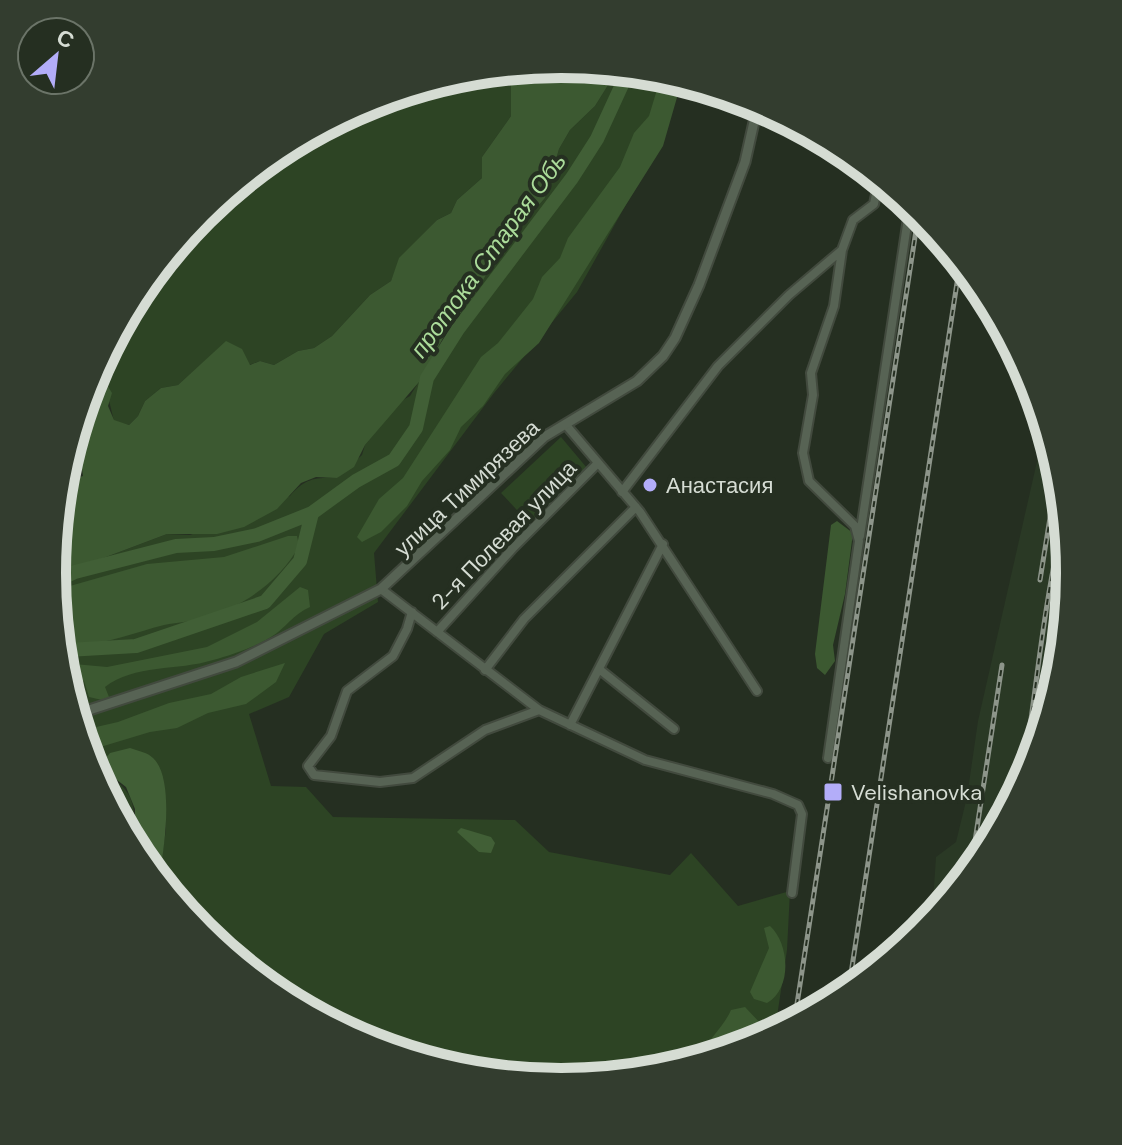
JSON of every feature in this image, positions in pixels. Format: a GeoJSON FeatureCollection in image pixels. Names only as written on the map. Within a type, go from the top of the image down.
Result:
{"type":"FeatureCollection","features":[{"type":"Feature","properties":{"kind":"street","name":"улица Тимирязева"},"geometry":{"type":"LineString","coordinates":[[86,711],[236,662],[381,589],[414,562],[544,437],[637,381],[663,356],[675,338],[708,262],[745,162],[755,117]]}},
{"type":"Feature","properties":{"kind":"street"},"geometry":{"type":"LineString","coordinates":[[859,541],[855,526],[809,481],[803,453],[813,395],[811,373],[834,306],[842,250],[853,220],[874,204],[876,192]]}},
{"type":"Feature","properties":{"kind":"street"},"geometry":{"type":"LineString","coordinates":[[828,758],[908,219]]}},
{"type":"Feature","properties":{"kind":"street"},"geometry":{"type":"LineString","coordinates":[[622,492],[718,366],[789,295],[842,250]]}},
{"type":"Feature","properties":{"kind":"street"},"geometry":{"type":"LineString","coordinates":[[566,425],[636,507],[663,544],[757,691]]}},
{"type":"Feature","properties":{"kind":"street","name":"2-я Полевая улица"},"geometry":{"type":"LineString","coordinates":[[437,632],[513,548],[598,463]]}},
{"type":"Feature","properties":{"kind":"street"},"geometry":{"type":"LineString","coordinates":[[485,670],[524,619],[636,507]]}},
{"type":"Feature","properties":{"kind":"street"},"geometry":{"type":"LineString","coordinates":[[570,725],[663,544]]}},
{"type":"Feature","properties":{"kind":"street"},"geometry":{"type":"LineString","coordinates":[[381,589],[539,710],[645,760],[773,794],[798,805],[802,814],[792,893]]}},
{"type":"Feature","properties":{"kind":"street"},"geometry":{"type":"LineString","coordinates":[[412,612],[402,643],[393,656],[347,691],[331,736],[308,766],[314,775],[380,782],[413,778],[485,730],[539,710]]}},
{"type":"Feature","properties":{"kind":"street"},"geometry":{"type":"LineString","coordinates":[[599,669],[674,729]]}},
{"type":"Feature","properties":{"kind":"shaded area"},"geometry":{"type":"Polygon","coordinates":[[[561,78],[611,81],[595,106],[570,130],[559,149],[545,198],[500,250],[474,296],[448,329],[419,382],[365,445],[354,467],[337,478],[316,477],[301,483],[277,509],[244,527],[217,534],[167,534],[66,572],[70,508],[76,478],[83,476],[80,457],[83,444],[105,381],[112,393],[108,406],[114,420],[129,425],[138,416],[145,401],[161,388],[178,385],[226,341],[242,349],[250,365],[260,361],[274,365],[298,351],[314,348],[332,336],[370,295],[391,281],[399,258],[437,220],[451,213],[457,200],[482,178],[482,157],[511,116],[511,81],[561,78]]]}},
{"type":"Feature","properties":{"kind":"shaded area"},"geometry":{"type":"Polygon","coordinates":[[[511,81],[511,116],[482,157],[482,178],[457,200],[451,213],[437,220],[400,258],[391,281],[370,295],[332,336],[314,348],[298,351],[274,365],[260,361],[249,365],[226,342],[178,385],[161,388],[145,401],[138,416],[129,425],[114,421],[104,382],[132,325],[168,271],[235,200],[286,161],[372,115],[433,94],[511,81]]]}},
{"type":"Feature","properties":{"kind":"shaded area"},"geometry":{"type":"Polygon","coordinates":[[[611,81],[676,91],[652,158],[577,292],[494,393],[374,553],[378,602],[324,634],[289,697],[249,714],[271,786],[306,787],[333,817],[515,820],[549,852],[670,875],[691,853],[738,906],[790,891],[787,950],[777,1017],[689,1051],[626,1063],[561,1068],[464,1058],[372,1030],[286,984],[211,923],[161,864],[166,829],[165,796],[111,778],[104,762],[92,732],[76,669],[70,637],[66,572],[167,534],[190,535],[290,496],[310,480],[337,478],[362,455],[365,445],[401,401],[410,396],[500,250],[545,198],[559,149],[570,130],[595,106],[611,81]]]}},
{"type":"Feature","properties":{"kind":"shaded area"},"geometry":{"type":"Polygon","coordinates":[[[658,87],[679,92],[663,146],[539,343],[505,374],[483,406],[461,427],[450,450],[422,481],[407,506],[381,532],[362,542],[357,537],[379,499],[403,478],[481,357],[498,343],[533,299],[542,277],[560,258],[568,238],[620,167],[634,133],[649,116],[658,87]]]}},
{"type":"Feature","properties":{"kind":"shaded area"},"geometry":{"type":"Polygon","coordinates":[[[561,437],[587,468],[530,524],[501,493],[561,437]]]}},
{"type":"Feature","properties":{"kind":"shaded area"},"geometry":{"type":"Polygon","coordinates":[[[1040,448],[1052,508],[1056,572],[1052,637],[1039,701],[1018,762],[990,820],[973,848],[933,899],[936,857],[956,842],[967,797],[978,721],[1040,448]]]}},
{"type":"Feature","properties":{"kind":"shaded area"},"geometry":{"type":"Polygon","coordinates":[[[837,521],[853,533],[845,594],[833,645],[835,661],[825,675],[817,668],[815,654],[831,525],[837,521]]]}},
{"type":"Feature","properties":{"kind":"shaded area"},"geometry":{"type":"Polygon","coordinates":[[[288,536],[297,536],[299,546],[282,570],[248,599],[234,606],[202,619],[164,625],[104,642],[71,643],[66,587],[147,564],[224,557],[288,536]]]}},
{"type":"Feature","properties":{"kind":"shaded area"},"geometry":{"type":"Polygon","coordinates":[[[300,587],[308,590],[310,607],[271,637],[250,647],[200,663],[129,675],[105,687],[109,697],[102,700],[89,697],[84,681],[79,682],[75,664],[107,667],[207,647],[257,622],[300,587]]]}},
{"type":"Feature","properties":{"kind":"shaded area"},"geometry":{"type":"Polygon","coordinates":[[[285,663],[276,682],[246,704],[208,713],[177,728],[150,732],[98,748],[91,728],[118,722],[169,703],[211,694],[241,677],[285,663]]]}},
{"type":"Feature","properties":{"kind":"shaded area"},"geometry":{"type":"Polygon","coordinates":[[[130,748],[153,758],[160,767],[166,795],[161,864],[135,825],[135,809],[126,787],[109,774],[103,761],[110,753],[130,748]]]}},
{"type":"Feature","properties":{"kind":"shaded area"},"geometry":{"type":"Polygon","coordinates":[[[111,778],[129,795],[134,824],[111,778]]]}},
{"type":"Feature","properties":{"kind":"shaded area"},"geometry":{"type":"Polygon","coordinates":[[[461,828],[491,837],[495,843],[491,853],[479,852],[457,832],[461,828]]]}},
{"type":"Feature","properties":{"kind":"shaded area"},"geometry":{"type":"Polygon","coordinates":[[[770,926],[781,943],[785,965],[781,987],[767,1003],[754,999],[750,992],[769,948],[764,928],[770,926]]]}},
{"type":"Feature","properties":{"kind":"shaded area"},"geometry":{"type":"Polygon","coordinates":[[[745,1007],[762,1025],[706,1046],[724,1022],[731,1010],[745,1007]]]}},
{"type":"Feature","properties":{"kind":"waterway","name":"протока Старая Обь"},"geometry":{"type":"LineString","coordinates":[[66,576],[176,546],[214,544],[257,535],[312,513],[356,481],[394,460],[416,428],[427,378],[458,329],[572,178],[597,139],[623,82]]}},
{"type":"Feature","properties":{"kind":"waterway","name":"протока Старая Обь"},"geometry":{"type":"LineString","coordinates":[[72,650],[136,646],[265,602],[300,561],[312,513]]}},
{"type":"Feature","properties":{"kind":"railway"},"geometry":{"type":"LineString","coordinates":[[797,1007],[916,228]]}},
{"type":"Feature","properties":{"kind":"railway"},"geometry":{"type":"LineString","coordinates":[[851,973],[958,276]]}},
{"type":"Feature","properties":{"kind":"railway"},"geometry":{"type":"LineString","coordinates":[[1040,580],[1052,507]]}},
{"type":"Feature","properties":{"kind":"railway"},"geometry":{"type":"LineString","coordinates":[[1028,736],[1056,558]]}},
{"type":"Feature","properties":{"kind":"railway"},"geometry":{"type":"LineString","coordinates":[[974,846],[1002,665]]}},
{"type":"Feature","properties":{"kind":"place","name":"Анастасия"},"geometry":{"type":"Point","coordinates":[650,485]}},
{"type":"Feature","properties":{"kind":"place","name":"Velishanovka"},"geometry":{"type":"Point","coordinates":[833,792]}}]}
